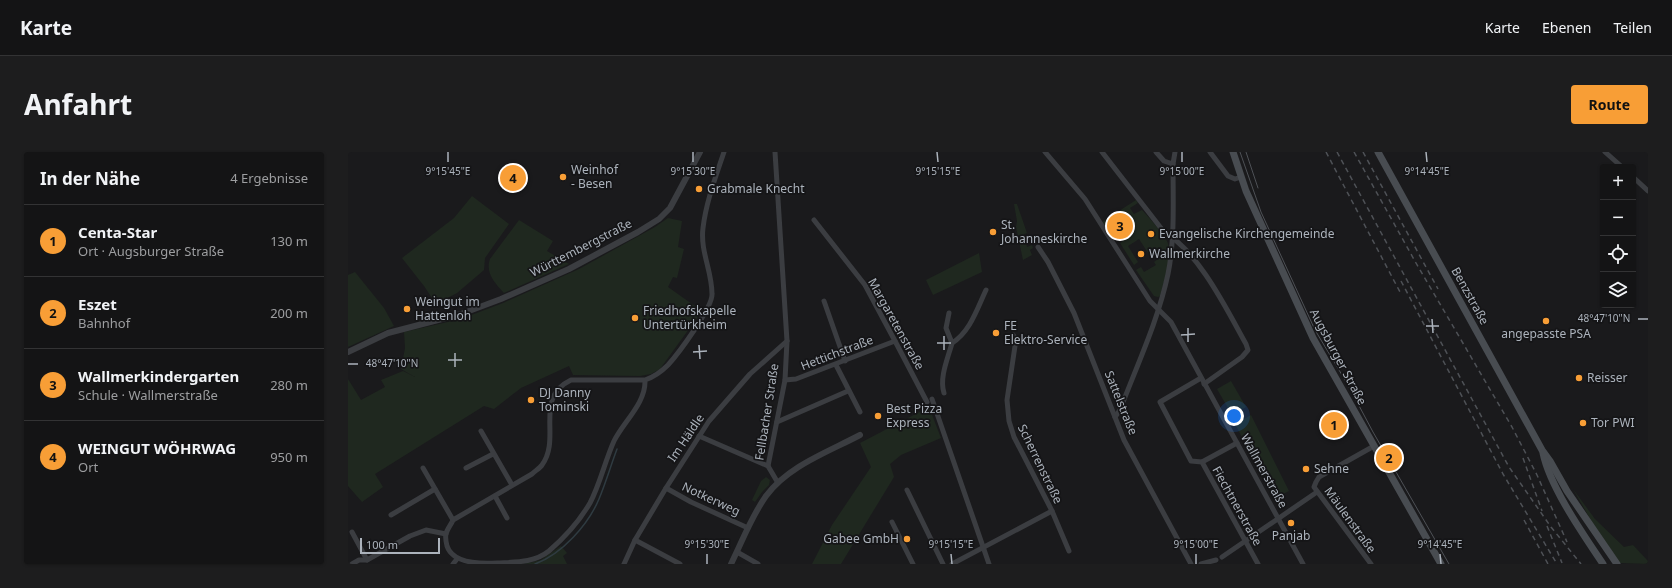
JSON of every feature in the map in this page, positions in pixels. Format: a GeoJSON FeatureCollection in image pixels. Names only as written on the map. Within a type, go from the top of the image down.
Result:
{"type":"FeatureCollection","features":[{"type":"Feature","properties":{"kind":"main road","name":"Augsburger Straße"},"geometry":{"type":"LineString","coordinates":[[1233,152],[1241,177],[1313,338],[1441,564]]}},
{"type":"Feature","properties":{"kind":"main road","name":"Benzstraße"},"geometry":{"type":"LineString","coordinates":[[1378,152],[1542,450],[1617,564]]}},
{"type":"Feature","properties":{"kind":"main road","name":"Benzstraße"},"geometry":{"type":"LineString","coordinates":[[1542,450],[1553,480],[1603,564]]}},
{"type":"Feature","properties":{"kind":"street","name":"Württembergstraße"},"geometry":{"type":"LineString","coordinates":[[348,352],[388,333],[461,314],[501,299],[570,269],[642,229],[665,214],[670,208],[700,152]]}},
{"type":"Feature","properties":{"kind":"street"},"geometry":{"type":"LineString","coordinates":[[645,380],[644,394],[615,440],[590,502],[581,517],[559,542],[540,557],[531,560],[472,564],[457,559],[451,554],[446,541],[446,534],[453,520],[532,474],[542,465],[548,450],[550,406],[553,395],[563,383],[571,380],[645,380],[656,376],[668,365],[710,304],[713,296],[704,255],[702,240],[703,228],[714,180],[724,152]]}},
{"type":"Feature","properties":{"kind":"street","name":"Fellbacher Straße"},"geometry":{"type":"LineString","coordinates":[[775,152],[787,341],[785,380],[768,466],[778,483]]}},
{"type":"Feature","properties":{"kind":"street","name":"Wallmerstraße"},"geometry":{"type":"LineString","coordinates":[[1045,152],[1086,198],[1150,301],[1171,322],[1303,564]]}},
{"type":"Feature","properties":{"kind":"street"},"geometry":{"type":"LineString","coordinates":[[1102,152],[1164,232],[1172,236],[1184,247],[1222,301],[1248,350],[1242,357],[1204,384]]}},
{"type":"Feature","properties":{"kind":"street"},"geometry":{"type":"LineString","coordinates":[[1156,152],[1164,161],[1173,164]]}},
{"type":"Feature","properties":{"kind":"street"},"geometry":{"type":"LineString","coordinates":[[1115,417],[1120,410],[1159,309],[1168,273],[1172,236],[1173,164],[1175,152]]}},
{"type":"Feature","properties":{"kind":"street"},"geometry":{"type":"LineString","coordinates":[[1210,152],[1228,176],[1236,179],[1241,177]]}},
{"type":"Feature","properties":{"kind":"street"},"geometry":{"type":"LineString","coordinates":[[1605,152],[1619,164]]}},
{"type":"Feature","properties":{"kind":"street"},"geometry":{"type":"LineString","coordinates":[[1636,180],[1648,191]]}},
{"type":"Feature","properties":{"kind":"street","name":"Margaretenstraße"},"geometry":{"type":"LineString","coordinates":[[814,220],[865,285],[926,402]]}},
{"type":"Feature","properties":{"kind":"street","name":"Sattelstraße"},"geometry":{"type":"LineString","coordinates":[[1038,247],[1048,262],[1074,313],[1124,440],[1191,564]]}},
{"type":"Feature","properties":{"kind":"street"},"geometry":{"type":"LineString","coordinates":[[952,343],[959,339],[968,328],[986,290]]}},
{"type":"Feature","properties":{"kind":"street"},"geometry":{"type":"LineString","coordinates":[[824,301],[845,361]]}},
{"type":"Feature","properties":{"kind":"street"},"geometry":{"type":"LineString","coordinates":[[944,393],[942,388],[942,380],[952,343],[946,328],[949,313]]}},
{"type":"Feature","properties":{"kind":"street","name":"Scherrenstraße"},"geometry":{"type":"LineString","coordinates":[[1013,335],[1015,338],[1015,346],[1007,400],[1009,421],[1014,437],[1052,511],[1069,551]]}},
{"type":"Feature","properties":{"kind":"street","name":"Im Häldle"},"geometry":{"type":"LineString","coordinates":[[624,564],[635,540],[699,436],[720,408],[750,374],[787,341]]}},
{"type":"Feature","properties":{"kind":"street","name":"Hettichstraße"},"geometry":{"type":"LineString","coordinates":[[785,380],[796,379],[836,365],[895,341]]}},
{"type":"Feature","properties":{"kind":"street"},"geometry":{"type":"LineString","coordinates":[[836,365],[860,412]]}},
{"type":"Feature","properties":{"kind":"street","name":"Fiechtnerstraße"},"geometry":{"type":"LineString","coordinates":[[1201,378],[1160,402],[1191,461],[1202,462],[1258,564]]}},
{"type":"Feature","properties":{"kind":"street"},"geometry":{"type":"LineString","coordinates":[[777,422],[848,391]]}},
{"type":"Feature","properties":{"kind":"street"},"geometry":{"type":"LineString","coordinates":[[932,399],[989,564]]}},
{"type":"Feature","properties":{"kind":"street"},"geometry":{"type":"LineString","coordinates":[[481,431],[512,485]]}},
{"type":"Feature","properties":{"kind":"street"},"geometry":{"type":"LineString","coordinates":[[730,564],[766,496],[778,483],[810,460],[860,435]]}},
{"type":"Feature","properties":{"kind":"street"},"geometry":{"type":"LineString","coordinates":[[699,436],[768,466]]}},
{"type":"Feature","properties":{"kind":"street"},"geometry":{"type":"LineString","coordinates":[[1202,462],[1237,443]]}},
{"type":"Feature","properties":{"kind":"street"},"geometry":{"type":"LineString","coordinates":[[1222,557],[1278,520],[1316,489],[1316,482],[1319,477],[1374,446]]}},
{"type":"Feature","properties":{"kind":"street"},"geometry":{"type":"LineString","coordinates":[[466,468],[493,454]]}},
{"type":"Feature","properties":{"kind":"street"},"geometry":{"type":"LineString","coordinates":[[423,468],[453,520]]}},
{"type":"Feature","properties":{"kind":"street","name":"Notkerweg"},"geometry":{"type":"LineString","coordinates":[[666,488],[690,502],[748,528]]}},
{"type":"Feature","properties":{"kind":"street"},"geometry":{"type":"LineString","coordinates":[[391,515],[435,489]]}},
{"type":"Feature","properties":{"kind":"street","name":"Mäulenstraße"},"geometry":{"type":"LineString","coordinates":[[1316,489],[1370,564]]}},
{"type":"Feature","properties":{"kind":"street"},"geometry":{"type":"LineString","coordinates":[[907,490],[943,564]]}},
{"type":"Feature","properties":{"kind":"street"},"geometry":{"type":"LineString","coordinates":[[495,496],[507,518]]}},
{"type":"Feature","properties":{"kind":"street"},"geometry":{"type":"LineString","coordinates":[[952,564],[1052,511]]}},
{"type":"Feature","properties":{"kind":"street"},"geometry":{"type":"LineString","coordinates":[[892,522],[913,564]]}},
{"type":"Feature","properties":{"kind":"street"},"geometry":{"type":"LineString","coordinates":[[352,564],[359,560],[367,560],[410,536],[426,530],[446,534]]}},
{"type":"Feature","properties":{"kind":"street"},"geometry":{"type":"LineString","coordinates":[[352,532],[367,560]]}},
{"type":"Feature","properties":{"kind":"street"},"geometry":{"type":"LineString","coordinates":[[635,540],[680,564]]}},
{"type":"Feature","properties":{"kind":"street"},"geometry":{"type":"LineString","coordinates":[[737,552],[758,564]]}},
{"type":"Feature","properties":{"kind":"street"},"geometry":{"type":"LineString","coordinates":[[453,564],[457,559]]}},
{"type":"Feature","properties":{"kind":"street"},"geometry":{"type":"LineString","coordinates":[[1201,564],[1216,560]]}},
{"type":"Feature","properties":{"kind":"shaded area"},"geometry":{"type":"Polygon","coordinates":[[[472,196],[509,224],[485,258],[484,270],[457,293],[436,304],[402,258],[454,218],[472,196]]]}},
{"type":"Feature","properties":{"kind":"shaded area"},"geometry":{"type":"Polygon","coordinates":[[[1136,200],[1138,203],[1130,208],[1134,214],[1142,210],[1162,233],[1169,246],[1164,284],[1160,296],[1158,297],[1154,296],[1136,270],[1141,267],[1144,272],[1156,265],[1154,262],[1158,259],[1155,253],[1150,256],[1139,239],[1128,246],[1138,262],[1134,265],[1120,243],[1127,238],[1125,234],[1131,229],[1123,212],[1109,223],[1120,241],[1119,242],[1110,227],[1107,229],[1102,222],[1136,200]]]}},
{"type":"Feature","properties":{"kind":"shaded area"},"geometry":{"type":"Polygon","coordinates":[[[1014,204],[1017,204],[1027,233],[1024,234],[1027,247],[1032,245],[1033,248],[1030,250],[1032,255],[1023,260],[1016,227],[1017,221],[1014,204]]]}},
{"type":"Feature","properties":{"kind":"shaded area"},"geometry":{"type":"Polygon","coordinates":[[[668,218],[682,221],[678,247],[684,249],[677,278],[673,277],[668,287],[702,311],[660,369],[651,374],[640,376],[573,375],[569,366],[521,388],[494,409],[484,406],[375,474],[383,487],[362,502],[348,486],[348,379],[361,400],[385,387],[381,380],[403,371],[415,377],[401,369],[405,348],[404,332],[461,319],[503,303],[579,269],[655,227],[668,218]]]}},
{"type":"Feature","properties":{"kind":"shaded area"},"geometry":{"type":"Polygon","coordinates":[[[519,220],[553,241],[547,251],[569,264],[504,293],[492,278],[489,269],[490,259],[519,220]]]}},
{"type":"Feature","properties":{"kind":"shaded area"},"geometry":{"type":"Polygon","coordinates":[[[979,253],[982,272],[933,295],[926,280],[979,253]]]}},
{"type":"Feature","properties":{"kind":"shaded area"},"geometry":{"type":"Polygon","coordinates":[[[355,272],[384,308],[394,326],[348,347],[348,275],[355,272]]]}},
{"type":"Feature","properties":{"kind":"shaded area"},"geometry":{"type":"Polygon","coordinates":[[[1231,381],[1246,407],[1232,415],[1217,389],[1231,381]]]}},
{"type":"Feature","properties":{"kind":"shaded area"},"geometry":{"type":"Polygon","coordinates":[[[929,407],[941,438],[901,455],[890,464],[894,477],[841,564],[812,564],[832,525],[871,467],[860,443],[929,407]]]}},
{"type":"Feature","properties":{"kind":"shaded area"},"geometry":{"type":"Polygon","coordinates":[[[1251,415],[1289,491],[1274,499],[1235,424],[1251,415]]]}},
{"type":"Feature","properties":{"kind":"shaded area"},"geometry":{"type":"Polygon","coordinates":[[[766,477],[770,480],[769,485],[755,502],[752,500],[761,481],[766,477]]]}},
{"type":"Feature","properties":{"kind":"shaded area"},"geometry":{"type":"Polygon","coordinates":[[[1573,489],[1595,519],[1624,547],[1633,545],[1648,561],[1648,564],[1620,563],[1592,522],[1573,489]]]}},
{"type":"Feature","properties":{"kind":"shaded area"},"geometry":{"type":"Polygon","coordinates":[[[561,546],[567,553],[563,556],[567,564],[524,564],[541,560],[561,546]]]}},
{"type":"Feature","properties":{"kind":"waterway"},"geometry":{"type":"LineString","coordinates":[[535,564],[555,553],[564,546],[573,538],[588,519],[599,499],[617,449]]}},
{"type":"Feature","properties":{"kind":"tram line"},"geometry":{"type":"LineString","coordinates":[[1240,152],[1261,212],[1315,330],[1348,385],[1373,432],[1449,564]]}},
{"type":"Feature","properties":{"kind":"tram line"},"geometry":{"type":"LineString","coordinates":[[1246,152],[1258,188]]}},
{"type":"Feature","properties":{"kind":"railway"},"geometry":{"type":"LineString","coordinates":[[1326,152],[1400,292]]}},
{"type":"Feature","properties":{"kind":"railway"},"geometry":{"type":"LineString","coordinates":[[1337,152],[1509,467],[1551,527],[1581,564]]}},
{"type":"Feature","properties":{"kind":"railway"},"geometry":{"type":"LineString","coordinates":[[1354,152],[1416,263],[1512,427],[1537,475],[1567,542]]}},
{"type":"Feature","properties":{"kind":"railway"},"geometry":{"type":"LineString","coordinates":[[1363,152],[1438,289]]}},
{"type":"Feature","properties":{"kind":"railway"},"geometry":{"type":"LineString","coordinates":[[1401,281],[1503,474],[1557,564]]}},
{"type":"Feature","properties":{"kind":"railway"},"geometry":{"type":"LineString","coordinates":[[1523,458],[1542,511]]}},
{"type":"Feature","properties":{"kind":"railway"},"geometry":{"type":"LineString","coordinates":[[1524,520],[1548,564]]}},
{"type":"Feature","properties":{"kind":"railway"},"geometry":{"type":"LineString","coordinates":[[1547,526],[1562,563]]}},
{"type":"Feature","properties":{"kind":"place","name":"Weinhof - Besen"},"geometry":{"type":"Point","coordinates":[563,177]}},
{"type":"Feature","properties":{"kind":"place","name":"WEINGUT WÖHRWAG"},"geometry":{"type":"Point","coordinates":[513,178]}},
{"type":"Feature","properties":{"kind":"place","name":"Grabmale Knecht"},"geometry":{"type":"Point","coordinates":[699,189]}},
{"type":"Feature","properties":{"kind":"place","name":"Wallmerkindergarten"},"geometry":{"type":"Point","coordinates":[1120,226]}},
{"type":"Feature","properties":{"kind":"place","name":"St. Johanneskirche"},"geometry":{"type":"Point","coordinates":[993,232]}},
{"type":"Feature","properties":{"kind":"place","name":"Evangelische Kirchengemeinde"},"geometry":{"type":"Point","coordinates":[1151,234]}},
{"type":"Feature","properties":{"kind":"place","name":"Wallmerkirche"},"geometry":{"type":"Point","coordinates":[1141,254]}},
{"type":"Feature","properties":{"kind":"place","name":"Weingut im Hattenloh"},"geometry":{"type":"Point","coordinates":[407,309]}},
{"type":"Feature","properties":{"kind":"place","name":"Friedhofskapelle Untertürkheim"},"geometry":{"type":"Point","coordinates":[635,318]}},
{"type":"Feature","properties":{"kind":"place","name":"angepasste PSA"},"geometry":{"type":"Point","coordinates":[1546,321]}},
{"type":"Feature","properties":{"kind":"place","name":"FE Elektro-Service"},"geometry":{"type":"Point","coordinates":[996,333]}},
{"type":"Feature","properties":{"kind":"place","name":"Reisser"},"geometry":{"type":"Point","coordinates":[1579,378]}},
{"type":"Feature","properties":{"kind":"place","name":"DJ Danny Tominski"},"geometry":{"type":"Point","coordinates":[531,400]}},
{"type":"Feature","properties":{"kind":"place","name":"Best Pizza Express"},"geometry":{"type":"Point","coordinates":[878,416]}},
{"type":"Feature","properties":{"kind":"place","name":"Tor PWI"},"geometry":{"type":"Point","coordinates":[1583,423]}},
{"type":"Feature","properties":{"kind":"place","name":"Centa-Star"},"geometry":{"type":"Point","coordinates":[1334,425]}},
{"type":"Feature","properties":{"kind":"place","name":"Eszet"},"geometry":{"type":"Point","coordinates":[1389,458]}},
{"type":"Feature","properties":{"kind":"place","name":"Sehne"},"geometry":{"type":"Point","coordinates":[1306,469]}},
{"type":"Feature","properties":{"kind":"place","name":"Panjab"},"geometry":{"type":"Point","coordinates":[1291,523]}},
{"type":"Feature","properties":{"kind":"place","name":"Gabee GmbH"},"geometry":{"type":"Point","coordinates":[907,539]}}]}
